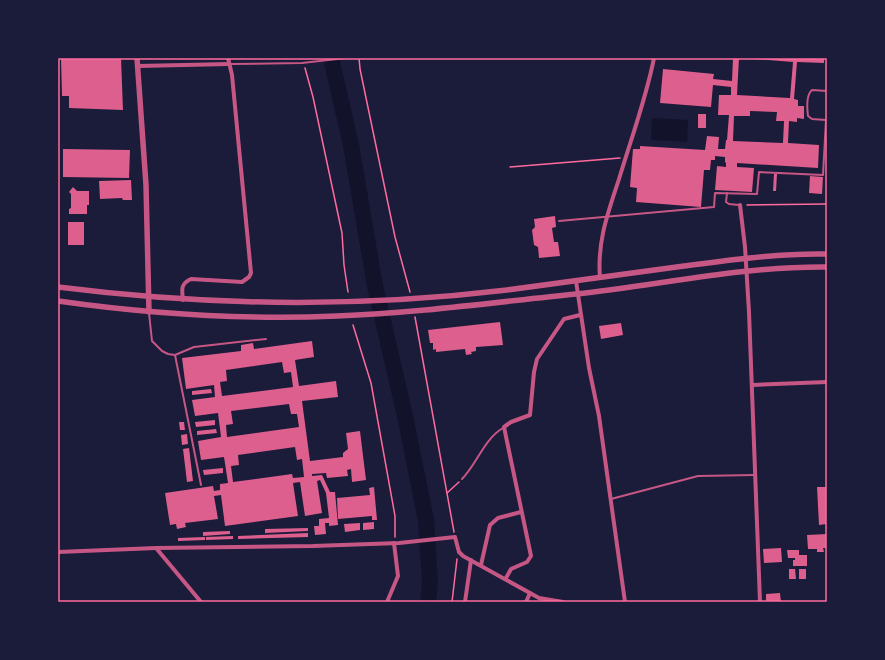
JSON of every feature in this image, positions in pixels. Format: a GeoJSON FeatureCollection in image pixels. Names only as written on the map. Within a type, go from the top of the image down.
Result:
{"type":"FeatureCollection","features":[{"type":"Feature","properties":{"kind":"street"},"geometry":{"type":"LineString","coordinates":[[136,58],[138,66],[146,186],[149,312]]}},
{"type":"Feature","properties":{"kind":"street"},"geometry":{"type":"LineString","coordinates":[[183,300],[182,286],[185,282],[191,279],[242,282],[249,277],[251,272],[230,64],[228,58]]}},
{"type":"Feature","properties":{"kind":"street"},"geometry":{"type":"LineString","coordinates":[[600,278],[599,247],[648,85],[654,58]]}},
{"type":"Feature","properties":{"kind":"street"},"geometry":{"type":"LineString","coordinates":[[138,66],[230,64]]}},
{"type":"Feature","properties":{"kind":"street"},"geometry":{"type":"LineString","coordinates":[[740,205],[746,258],[760,602]]}},
{"type":"Feature","properties":{"kind":"street"},"geometry":{"type":"LineString","coordinates":[[58,287],[149,298],[183,300],[277,303],[354,302],[454,295],[600,278],[746,258],[827,254]]}},
{"type":"Feature","properties":{"kind":"street"},"geometry":{"type":"LineString","coordinates":[[58,301],[149,312],[264,317],[356,315],[578,294],[746,271],[827,267]]}},
{"type":"Feature","properties":{"kind":"street"},"geometry":{"type":"LineString","coordinates":[[576,281],[580,315],[599,416],[625,602]]}},
{"type":"Feature","properties":{"kind":"street"},"geometry":{"type":"LineString","coordinates":[[506,578],[512,569],[530,560],[531,556],[504,427],[511,422],[530,415],[534,372],[537,359],[564,319],[580,315]]}},
{"type":"Feature","properties":{"kind":"street"},"geometry":{"type":"LineString","coordinates":[[752,385],[827,382]]}},
{"type":"Feature","properties":{"kind":"street"},"geometry":{"type":"LineString","coordinates":[[481,565],[490,525],[494,521],[521,512]]}},
{"type":"Feature","properties":{"kind":"street"},"geometry":{"type":"LineString","coordinates":[[58,552],[156,548],[313,546],[394,543],[453,538],[459,552],[471,560],[506,578],[530,593],[548,600],[563,602]]}},
{"type":"Feature","properties":{"kind":"street"},"geometry":{"type":"LineString","coordinates":[[387,602],[398,576],[394,543]]}},
{"type":"Feature","properties":{"kind":"street"},"geometry":{"type":"LineString","coordinates":[[156,548],[201,602]]}},
{"type":"Feature","properties":{"kind":"street"},"geometry":{"type":"LineString","coordinates":[[465,602],[471,560]]}},
{"type":"Feature","properties":{"kind":"street"},"geometry":{"type":"LineString","coordinates":[[526,602],[530,593]]}},
{"type":"Feature","properties":{"kind":"lane"},"geometry":{"type":"LineString","coordinates":[[230,64],[306,62],[346,58]]}},
{"type":"Feature","properties":{"kind":"lane"},"geometry":{"type":"LineString","coordinates":[[559,220],[714,207],[716,193],[757,194],[759,172],[823,175],[827,120],[812,119],[807,113],[810,92],[812,90],[827,91]]}},
{"type":"Feature","properties":{"kind":"lane"},"geometry":{"type":"LineString","coordinates":[[727,193],[726,202],[729,204],[740,205]]}},
{"type":"Feature","properties":{"kind":"lane"},"geometry":{"type":"LineString","coordinates":[[149,312],[152,341],[162,351],[175,355],[194,347],[266,339]]}},
{"type":"Feature","properties":{"kind":"lane"},"geometry":{"type":"LineString","coordinates":[[175,355],[201,485]]}},
{"type":"Feature","properties":{"kind":"lane"},"geometry":{"type":"LineString","coordinates":[[462,479],[493,436],[504,427]]}},
{"type":"Feature","properties":{"kind":"lane"},"geometry":{"type":"LineString","coordinates":[[611,499],[698,476],[755,475]]}},
{"type":"Feature","properties":{"kind":"path"},"geometry":{"type":"LineString","coordinates":[[359,58],[395,237],[409,288]]}},
{"type":"Feature","properties":{"kind":"path"},"geometry":{"type":"LineString","coordinates":[[304,67],[313,97],[342,233],[344,265],[348,292]]}},
{"type":"Feature","properties":{"kind":"path"},"geometry":{"type":"LineString","coordinates":[[510,167],[626,157]]}},
{"type":"Feature","properties":{"kind":"path"},"geometry":{"type":"LineString","coordinates":[[740,205],[827,204]]}},
{"type":"Feature","properties":{"kind":"path"},"geometry":{"type":"LineString","coordinates":[[415,322],[447,493],[453,538]]}},
{"type":"Feature","properties":{"kind":"path"},"geometry":{"type":"LineString","coordinates":[[353,325],[371,383],[395,516],[395,536]]}},
{"type":"Feature","properties":{"kind":"path"},"geometry":{"type":"LineString","coordinates":[[447,493],[462,479]]}},
{"type":"Feature","properties":{"kind":"path"},"geometry":{"type":"LineString","coordinates":[[452,602],[456,561]]}},
{"type":"Feature","properties":{"kind":"shaded area"},"geometry":{"type":"Polygon","coordinates":[[[652,118],[688,120],[687,142],[651,140],[652,118]]]}},
{"type":"Feature","properties":{"kind":"building"},"geometry":{"type":"Polygon","coordinates":[[[61,58],[121,58],[123,110],[69,108],[69,96],[62,96],[61,58]]]}},
{"type":"Feature","properties":{"kind":"building"},"geometry":{"type":"Polygon","coordinates":[[[733,58],[739,58],[737,95],[790,98],[793,62],[742,58],[824,58],[824,63],[797,62],[794,99],[798,100],[798,106],[804,106],[804,119],[797,118],[797,122],[789,121],[788,143],[819,145],[818,168],[737,163],[737,167],[754,168],[752,192],[715,190],[717,166],[726,167],[726,163],[725,157],[715,156],[715,160],[711,160],[710,170],[704,170],[701,207],[636,202],[637,188],[630,187],[633,149],[640,149],[640,146],[705,150],[707,136],[719,137],[718,149],[725,149],[727,140],[729,115],[718,115],[719,95],[731,95],[731,87],[713,85],[711,107],[660,103],[663,69],[714,74],[713,79],[732,81],[733,58]],[[750,111],[750,116],[734,116],[733,141],[783,143],[784,121],[776,121],[777,112],[750,111]]]}},
{"type":"Feature","properties":{"kind":"building"},"geometry":{"type":"Polygon","coordinates":[[[698,114],[706,114],[706,128],[698,128],[698,114]]]}},
{"type":"Feature","properties":{"kind":"building"},"geometry":{"type":"Polygon","coordinates":[[[63,149],[130,150],[129,178],[63,177],[63,149]]]}},
{"type":"Feature","properties":{"kind":"building"},"geometry":{"type":"Polygon","coordinates":[[[774,174],[777,174],[776,191],[773,191],[774,174]]]}},
{"type":"Feature","properties":{"kind":"building"},"geometry":{"type":"Polygon","coordinates":[[[810,176],[823,177],[822,194],[809,193],[810,176]]]}},
{"type":"Feature","properties":{"kind":"building"},"geometry":{"type":"Polygon","coordinates":[[[131,180],[132,200],[123,200],[122,198],[100,199],[99,181],[131,180]]]}},
{"type":"Feature","properties":{"kind":"building"},"geometry":{"type":"Polygon","coordinates":[[[73,187],[77,191],[89,191],[89,205],[87,205],[87,214],[69,214],[69,209],[71,208],[71,194],[69,192],[73,187]]]}},
{"type":"Feature","properties":{"kind":"building"},"geometry":{"type":"Polygon","coordinates":[[[555,216],[556,227],[552,228],[554,242],[558,242],[560,256],[539,258],[538,247],[534,245],[532,230],[535,227],[534,219],[555,216]]]}},
{"type":"Feature","properties":{"kind":"building"},"geometry":{"type":"Polygon","coordinates":[[[68,222],[84,222],[84,245],[68,245],[68,222]]]}},
{"type":"Feature","properties":{"kind":"building"},"geometry":{"type":"Polygon","coordinates":[[[500,322],[503,345],[476,347],[476,351],[471,352],[472,354],[466,355],[465,349],[436,352],[436,349],[433,350],[433,343],[430,343],[428,330],[500,322]]]}},
{"type":"Feature","properties":{"kind":"building"},"geometry":{"type":"Polygon","coordinates":[[[621,323],[623,335],[601,339],[599,326],[621,323]]]}},
{"type":"Feature","properties":{"kind":"building"},"geometry":{"type":"Polygon","coordinates":[[[312,341],[314,357],[295,360],[299,386],[336,381],[338,397],[302,401],[310,461],[343,457],[343,453],[348,449],[346,433],[360,431],[366,480],[352,482],[351,469],[347,470],[348,476],[327,478],[326,473],[312,474],[312,476],[322,475],[330,492],[335,492],[338,525],[329,526],[329,523],[325,523],[326,534],[315,535],[314,526],[319,526],[319,519],[329,518],[326,493],[320,480],[317,481],[322,513],[305,516],[300,482],[293,483],[298,516],[225,526],[221,495],[214,496],[218,519],[185,523],[186,527],[177,529],[176,524],[170,525],[165,493],[213,486],[214,491],[220,490],[220,484],[228,483],[224,457],[201,460],[198,441],[221,437],[218,413],[195,416],[192,400],[215,397],[214,385],[186,389],[182,358],[241,351],[241,345],[253,343],[254,349],[312,341]],[[282,362],[226,370],[227,381],[220,382],[222,396],[293,387],[291,372],[284,373],[282,362]],[[289,404],[231,411],[233,424],[226,425],[227,437],[299,427],[297,414],[291,414],[289,404]],[[295,447],[238,455],[239,465],[231,466],[233,482],[292,474],[293,478],[304,477],[302,459],[297,460],[295,447]]]}},
{"type":"Feature","properties":{"kind":"building"},"geometry":{"type":"Polygon","coordinates":[[[211,389],[212,393],[192,395],[192,391],[211,389]]]}},
{"type":"Feature","properties":{"kind":"building"},"geometry":{"type":"Polygon","coordinates":[[[215,420],[215,425],[196,427],[195,422],[215,420]]]}},
{"type":"Feature","properties":{"kind":"building"},"geometry":{"type":"Polygon","coordinates":[[[179,422],[184,422],[185,430],[180,430],[179,422]]]}},
{"type":"Feature","properties":{"kind":"building"},"geometry":{"type":"Polygon","coordinates":[[[216,429],[217,433],[197,435],[197,431],[216,429]]]}},
{"type":"Feature","properties":{"kind":"building"},"geometry":{"type":"Polygon","coordinates":[[[187,434],[188,444],[182,445],[181,435],[187,434]]]}},
{"type":"Feature","properties":{"kind":"building"},"geometry":{"type":"Polygon","coordinates":[[[189,448],[193,481],[187,482],[183,449],[189,448]]]}},
{"type":"Feature","properties":{"kind":"building"},"geometry":{"type":"Polygon","coordinates":[[[223,468],[223,473],[204,475],[203,470],[223,468]]]}},
{"type":"Feature","properties":{"kind":"building"},"geometry":{"type":"Polygon","coordinates":[[[374,487],[377,520],[372,520],[372,516],[338,519],[337,498],[370,495],[369,488],[374,487]]]}},
{"type":"Feature","properties":{"kind":"building"},"geometry":{"type":"Polygon","coordinates":[[[817,487],[827,487],[827,524],[819,525],[817,487]]]}},
{"type":"Feature","properties":{"kind":"building"},"geometry":{"type":"Polygon","coordinates":[[[374,522],[374,529],[363,530],[363,523],[374,522]]]}},
{"type":"Feature","properties":{"kind":"building"},"geometry":{"type":"Polygon","coordinates":[[[360,523],[360,530],[345,532],[344,524],[360,523]]]}},
{"type":"Feature","properties":{"kind":"building"},"geometry":{"type":"Polygon","coordinates":[[[308,528],[308,531],[265,533],[265,529],[308,528]]]}},
{"type":"Feature","properties":{"kind":"building"},"geometry":{"type":"Polygon","coordinates":[[[230,531],[230,534],[203,536],[203,532],[230,531]]]}},
{"type":"Feature","properties":{"kind":"building"},"geometry":{"type":"Polygon","coordinates":[[[308,533],[308,537],[238,539],[238,536],[308,533]]]}},
{"type":"Feature","properties":{"kind":"building"},"geometry":{"type":"Polygon","coordinates":[[[827,534],[827,548],[823,548],[824,552],[817,552],[817,549],[808,549],[807,535],[827,534]]]}},
{"type":"Feature","properties":{"kind":"building"},"geometry":{"type":"Polygon","coordinates":[[[233,536],[233,539],[206,540],[206,537],[233,536]]]}},
{"type":"Feature","properties":{"kind":"building"},"geometry":{"type":"Polygon","coordinates":[[[205,537],[205,540],[178,541],[178,538],[205,537]]]}},
{"type":"Feature","properties":{"kind":"building"},"geometry":{"type":"Polygon","coordinates":[[[781,548],[782,562],[764,563],[763,549],[781,548]]]}},
{"type":"Feature","properties":{"kind":"building"},"geometry":{"type":"Polygon","coordinates":[[[787,550],[799,550],[799,555],[807,555],[807,566],[793,566],[793,560],[795,560],[795,558],[788,558],[787,550]]]}},
{"type":"Feature","properties":{"kind":"building"},"geometry":{"type":"Polygon","coordinates":[[[789,569],[795,569],[796,579],[789,579],[789,569]]]}},
{"type":"Feature","properties":{"kind":"building"},"geometry":{"type":"Polygon","coordinates":[[[799,569],[806,569],[806,579],[799,579],[799,569]]]}},
{"type":"Feature","properties":{"kind":"building"},"geometry":{"type":"Polygon","coordinates":[[[780,593],[781,602],[766,602],[766,594],[780,593]]]}},
{"type":"Feature","properties":{"kind":"waterway"},"geometry":{"type":"LineString","coordinates":[[331,58],[351,145],[375,286],[405,416],[426,520],[430,582],[428,602]]}}]}
